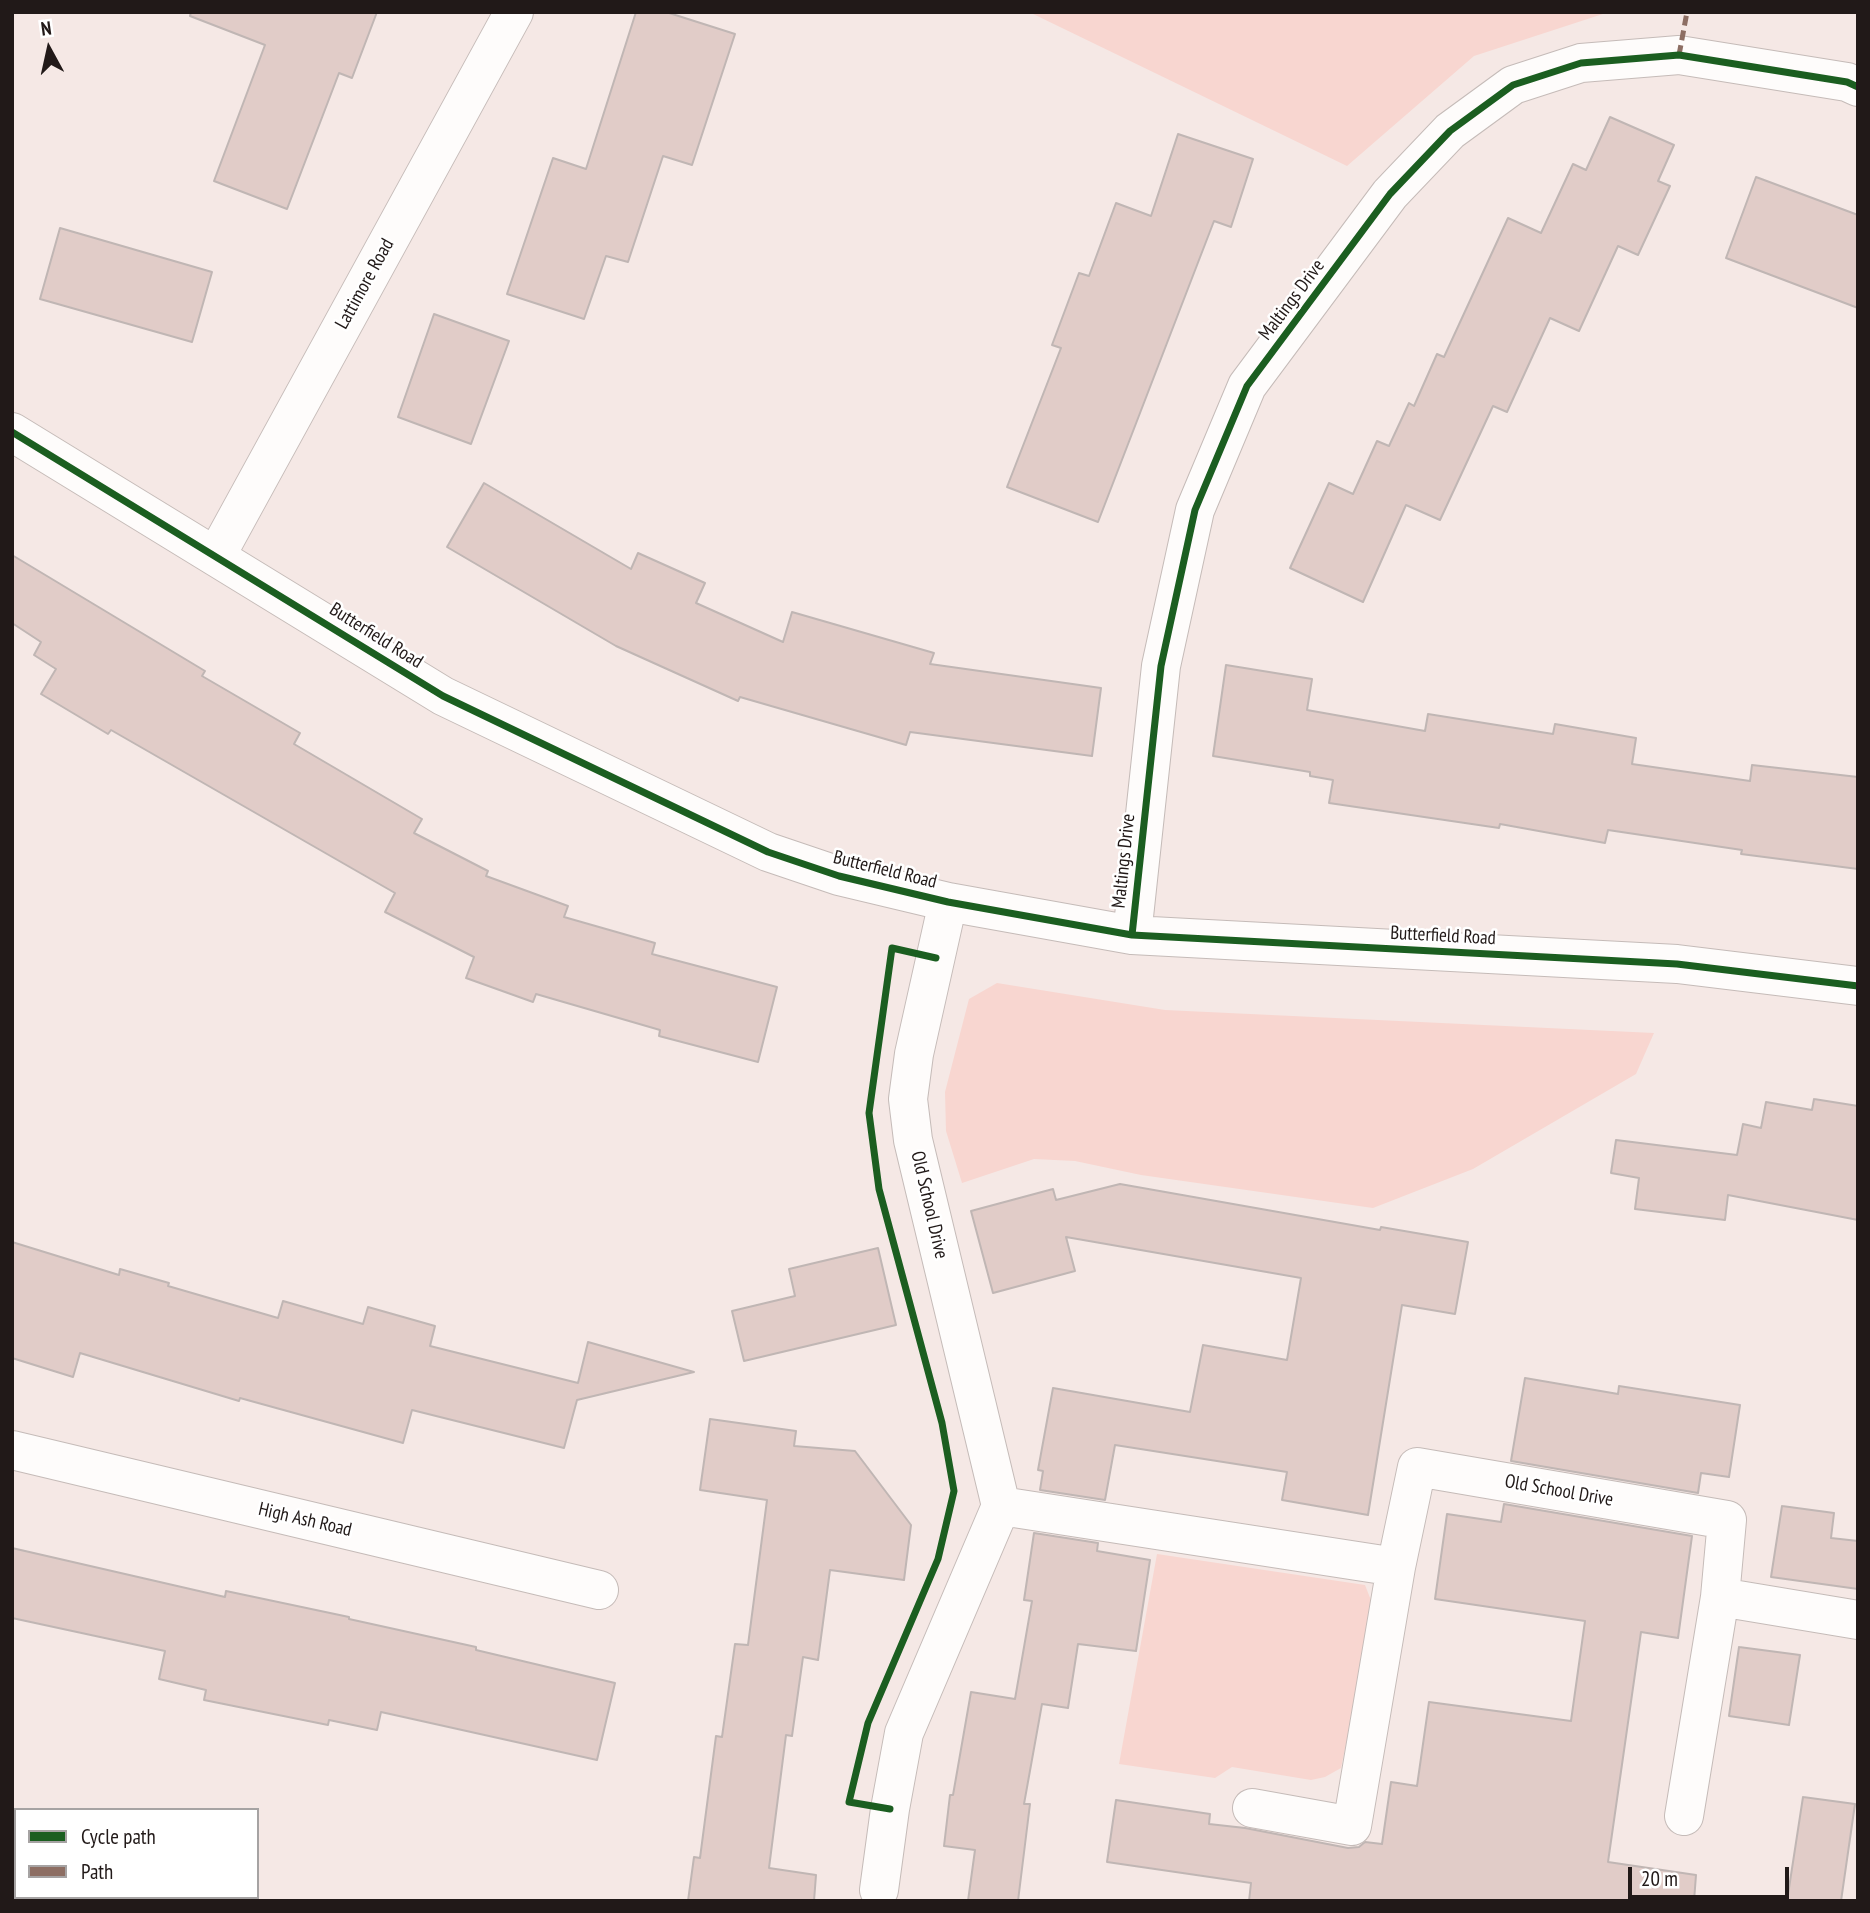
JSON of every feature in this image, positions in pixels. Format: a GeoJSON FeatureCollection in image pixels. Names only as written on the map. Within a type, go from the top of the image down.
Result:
{"type":"FeatureCollection","features":[{"type":"Feature","properties":{"kind":"street","name":"Lattimore Road"},"geometry":{"type":"LineString","coordinates":[[216,556],[513,12]]}},
{"type":"Feature","properties":{"kind":"street","name":"Maltings Drive"},"geometry":{"type":"LineString","coordinates":[[1132,934],[1161,666],[1195,510],[1247,386],[1390,194],[1450,131],[1513,85],[1581,63],[1679,55],[1847,82],[1858,87]]}},
{"type":"Feature","properties":{"kind":"street","name":"Butterfield Road"},"geometry":{"type":"LineString","coordinates":[[12,432],[443,696],[768,852],[839,876],[948,902],[1132,934],[1677,964],[1858,986]]}},
{"type":"Feature","properties":{"kind":"street","name":"Old School Drive"},"geometry":{"type":"LineString","coordinates":[[948,902],[914,1054],[908,1099],[913,1140],[1001,1506]]}},
{"type":"Feature","properties":{"kind":"street","name":"High Ash Road"},"geometry":{"type":"LineString","coordinates":[[12,1450],[598,1590]]}},
{"type":"Feature","properties":{"kind":"street","name":"Old School Drive"},"geometry":{"type":"LineString","coordinates":[[1252,1808],[1352,1826],[1396,1567],[1417,1467],[1727,1520],[1720,1597],[1684,1816]]}},
{"type":"Feature","properties":{"kind":"street"},"geometry":{"type":"LineString","coordinates":[[879,1890],[904,1733],[1001,1506],[1396,1567]]}},
{"type":"Feature","properties":{"kind":"street"},"geometry":{"type":"LineString","coordinates":[[1720,1597],[1858,1620]]}},
{"type":"Feature","properties":{"kind":"shaded area"},"geometry":{"type":"Polygon","coordinates":[[[1029,12],[1609,12],[1474,56],[1347,166],[1029,12]]]}},
{"type":"Feature","properties":{"kind":"shaded area"},"geometry":{"type":"Polygon","coordinates":[[[997,983],[1165,1010],[1654,1033],[1636,1074],[1473,1169],[1373,1208],[1141,1175],[1075,1161],[1034,1159],[962,1183],[946,1131],[945,1092],[969,999],[997,983]]]}},
{"type":"Feature","properties":{"kind":"shaded area"},"geometry":{"type":"Polygon","coordinates":[[[1157,1554],[1365,1585],[1374,1608],[1341,1768],[1325,1777],[1311,1780],[1232,1767],[1215,1778],[1119,1764],[1157,1554]]]}},
{"type":"Feature","properties":{"kind":"building"},"geometry":{"type":"Polygon","coordinates":[[[191,12],[377,12],[352,78],[339,73],[287,209],[214,181],[265,45],[190,16],[191,12]]]}},
{"type":"Feature","properties":{"kind":"building"},"geometry":{"type":"Polygon","coordinates":[[[636,12],[666,12],[735,34],[692,165],[663,156],[628,262],[606,256],[584,319],[507,294],[553,158],[586,169],[636,12]]]}},
{"type":"Feature","properties":{"kind":"building"},"geometry":{"type":"Polygon","coordinates":[[[1610,117],[1674,145],[1658,181],[1670,186],[1638,255],[1618,246],[1579,331],[1550,318],[1507,412],[1493,406],[1440,520],[1406,505],[1363,602],[1290,568],[1329,483],[1353,494],[1377,441],[1389,446],[1409,403],[1414,406],[1437,354],[1444,357],[1508,218],[1541,233],[1573,164],[1586,170],[1610,117]]]}},
{"type":"Feature","properties":{"kind":"building"},"geometry":{"type":"Polygon","coordinates":[[[1178,134],[1253,159],[1231,227],[1214,221],[1098,522],[1007,487],[1061,348],[1052,345],[1079,273],[1089,276],[1116,203],[1151,216],[1178,134]]]}},
{"type":"Feature","properties":{"kind":"building"},"geometry":{"type":"Polygon","coordinates":[[[1756,177],[1858,215],[1858,308],[1726,258],[1756,177]]]}},
{"type":"Feature","properties":{"kind":"building"},"geometry":{"type":"Polygon","coordinates":[[[60,228],[212,272],[192,342],[40,299],[60,228]]]}},
{"type":"Feature","properties":{"kind":"building"},"geometry":{"type":"Polygon","coordinates":[[[434,314],[509,341],[471,444],[398,417],[434,314]]]}},
{"type":"Feature","properties":{"kind":"building"},"geometry":{"type":"Polygon","coordinates":[[[484,483],[631,569],[638,553],[705,583],[696,603],[783,642],[792,612],[934,653],[930,664],[1101,688],[1092,756],[910,732],[906,745],[740,697],[738,701],[616,646],[447,547],[484,483]]]}},
{"type":"Feature","properties":{"kind":"building"},"geometry":{"type":"Polygon","coordinates":[[[12,555],[205,671],[202,676],[300,733],[294,744],[422,819],[414,833],[488,871],[486,876],[568,906],[564,917],[655,943],[652,954],[777,987],[758,1062],[659,1036],[660,1030],[536,994],[533,1002],[466,978],[474,957],[385,912],[395,893],[111,730],[108,734],[41,694],[56,669],[34,655],[41,642],[12,623],[12,555]]]}},
{"type":"Feature","properties":{"kind":"building"},"geometry":{"type":"Polygon","coordinates":[[[1226,665],[1312,679],[1307,710],[1425,731],[1428,714],[1553,734],[1555,724],[1636,738],[1632,764],[1750,781],[1752,765],[1858,777],[1858,869],[1741,854],[1742,850],[1608,830],[1605,843],[1500,824],[1499,828],[1329,803],[1333,780],[1310,776],[1310,772],[1213,756],[1226,665]]]}},
{"type":"Feature","properties":{"kind":"building"},"geometry":{"type":"Polygon","coordinates":[[[1814,1099],[1858,1106],[1858,1220],[1728,1195],[1725,1220],[1635,1209],[1639,1178],[1611,1173],[1616,1140],[1737,1155],[1743,1124],[1761,1128],[1766,1102],[1812,1110],[1814,1099]]]}},
{"type":"Feature","properties":{"kind":"building"},"geometry":{"type":"Polygon","coordinates":[[[1120,1184],[1380,1230],[1381,1227],[1468,1242],[1455,1314],[1402,1305],[1368,1515],[1282,1500],[1287,1472],[1115,1445],[1105,1500],[1040,1490],[1043,1471],[1038,1470],[1053,1388],[1190,1412],[1203,1345],[1287,1360],[1301,1278],[1066,1237],[1075,1271],[993,1293],[971,1211],[1053,1189],[1056,1200],[1120,1184]]]}},
{"type":"Feature","properties":{"kind":"building"},"geometry":{"type":"Polygon","coordinates":[[[12,1242],[119,1275],[120,1269],[169,1283],[168,1286],[278,1318],[283,1301],[363,1324],[368,1307],[435,1326],[430,1346],[578,1383],[588,1342],[694,1372],[577,1400],[564,1448],[412,1410],[403,1443],[240,1398],[239,1401],[80,1353],[73,1377],[12,1358],[12,1242]]]}},
{"type":"Feature","properties":{"kind":"building"},"geometry":{"type":"Polygon","coordinates":[[[878,1248],[896,1325],[744,1361],[732,1311],[795,1296],[789,1269],[878,1248]]]}},
{"type":"Feature","properties":{"kind":"building"},"geometry":{"type":"Polygon","coordinates":[[[1525,1378],[1618,1394],[1619,1386],[1740,1405],[1729,1477],[1701,1473],[1698,1493],[1511,1461],[1525,1378]]]}},
{"type":"Feature","properties":{"kind":"building"},"geometry":{"type":"Polygon","coordinates":[[[710,1419],[796,1431],[794,1446],[855,1451],[911,1525],[904,1580],[830,1570],[818,1660],[803,1657],[792,1736],[786,1735],[769,1868],[816,1875],[814,1901],[688,1901],[694,1857],[700,1858],[716,1736],[722,1737],[735,1644],[748,1645],[767,1500],[700,1490],[710,1419]]]}},
{"type":"Feature","properties":{"kind":"building"},"geometry":{"type":"Polygon","coordinates":[[[1504,1504],[1692,1536],[1678,1638],[1641,1632],[1608,1862],[1696,1875],[1694,1901],[1249,1901],[1251,1883],[1107,1862],[1116,1800],[1210,1814],[1209,1824],[1245,1828],[1348,1848],[1359,1847],[1365,1842],[1382,1844],[1391,1782],[1417,1786],[1429,1702],[1571,1721],[1585,1621],[1435,1599],[1447,1514],[1501,1522],[1504,1504]]]}},
{"type":"Feature","properties":{"kind":"building"},"geometry":{"type":"Polygon","coordinates":[[[1782,1506],[1834,1513],[1831,1538],[1858,1541],[1858,1589],[1771,1577],[1782,1506]]]}},
{"type":"Feature","properties":{"kind":"building"},"geometry":{"type":"Polygon","coordinates":[[[1034,1533],[1098,1543],[1097,1551],[1150,1560],[1136,1651],[1078,1644],[1068,1708],[1042,1704],[1024,1804],[1030,1804],[1018,1901],[968,1901],[975,1850],[944,1846],[950,1795],[953,1795],[971,1692],[1015,1699],[1032,1601],[1024,1600],[1034,1533]]]}},
{"type":"Feature","properties":{"kind":"building"},"geometry":{"type":"Polygon","coordinates":[[[12,1548],[225,1597],[226,1591],[349,1617],[615,1683],[597,1760],[381,1712],[377,1730],[329,1720],[328,1725],[204,1700],[206,1690],[159,1679],[165,1651],[12,1618],[12,1548]]]}},
{"type":"Feature","properties":{"kind":"building"},"geometry":{"type":"Polygon","coordinates":[[[1739,1647],[1800,1655],[1789,1725],[1729,1716],[1739,1647]]]}},
{"type":"Feature","properties":{"kind":"building"},"geometry":{"type":"Polygon","coordinates":[[[1803,1797],[1855,1804],[1841,1901],[1787,1901],[1803,1797]]]}},
{"type":"Feature","properties":{"kind":"marked path"},"geometry":{"type":"LineString","coordinates":[[1679,55],[1687,12]]}},
{"type":"Feature","properties":{"kind":"cycle path"},"geometry":{"type":"LineString","coordinates":[[1132,935],[1161,666],[1195,510],[1247,386],[1390,194],[1450,131],[1513,85],[1581,63],[1679,55],[1847,82],[1858,87]]}},
{"type":"Feature","properties":{"kind":"cycle path"},"geometry":{"type":"LineString","coordinates":[[12,432],[443,696],[768,852],[839,876],[948,902],[1132,935],[1677,964],[1858,986]]}},
{"type":"Feature","properties":{"kind":"cycle path"},"geometry":{"type":"LineString","coordinates":[[890,1809],[849,1802],[868,1723],[938,1559],[954,1491],[942,1423],[879,1189],[869,1113],[892,948],[936,958]]}}]}
